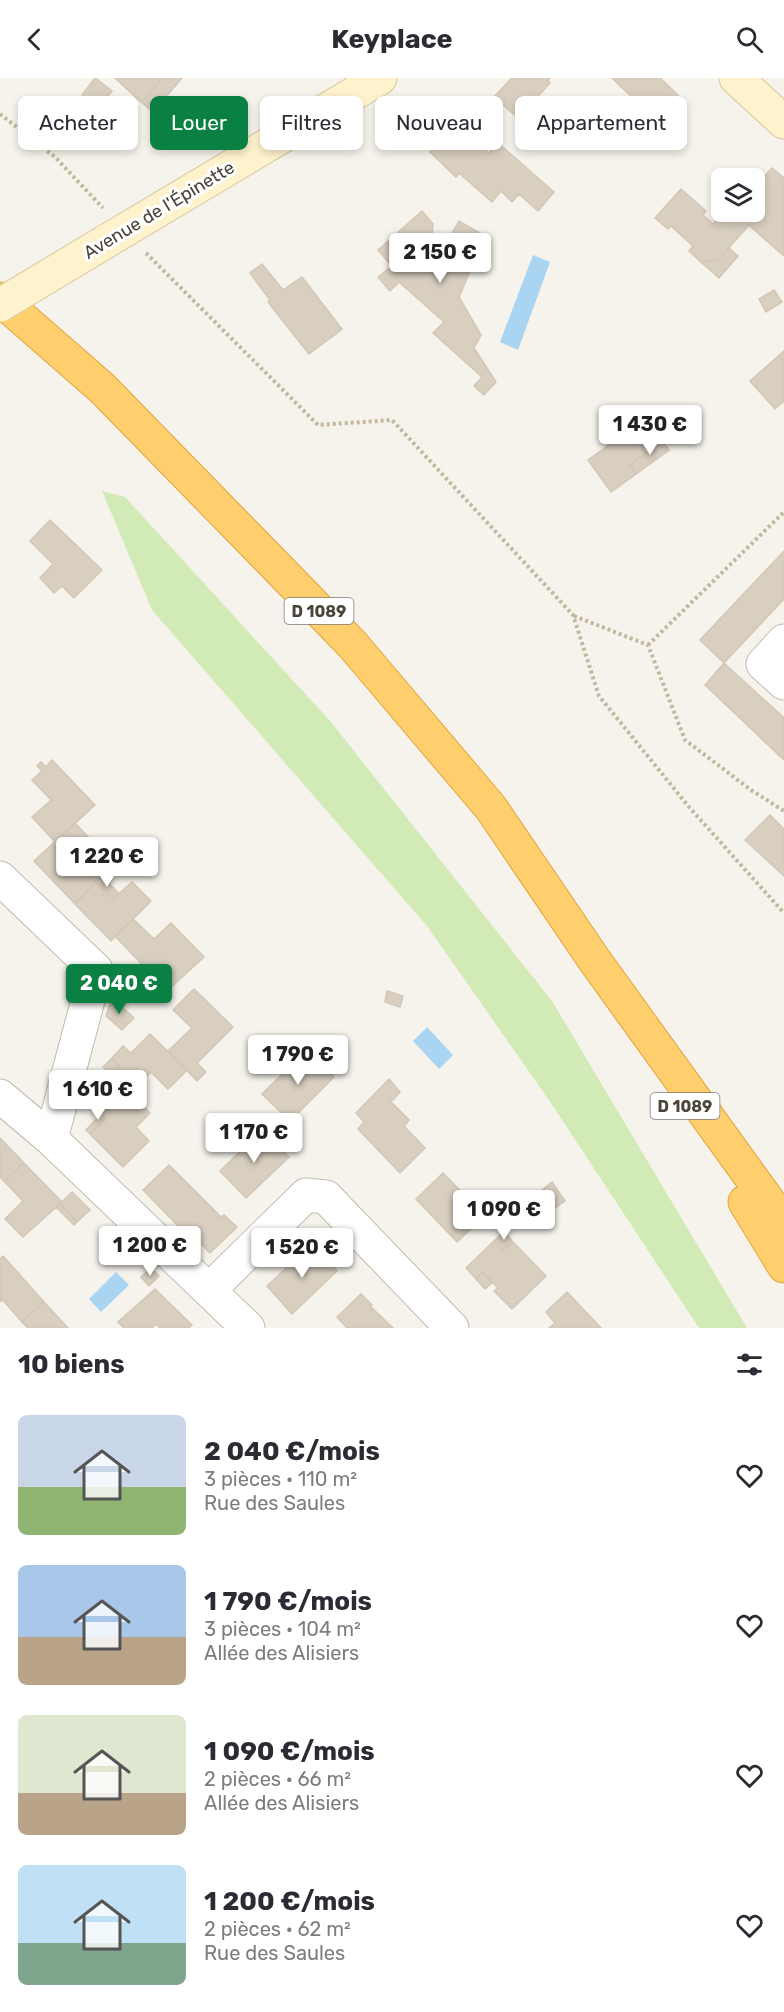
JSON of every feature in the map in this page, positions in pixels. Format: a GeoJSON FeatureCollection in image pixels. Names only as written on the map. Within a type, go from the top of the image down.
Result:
{"type":"FeatureCollection","features":[{"type":"Feature","properties":{"kind":"highway","name":"D 1089"},"geometry":{"type":"LineString","coordinates":[[0,299],[102,388],[352,644],[491,808],[595,961],[782,1254]]}},
{"type":"Feature","properties":{"kind":"street","name":"Avenue de l'Épinette"},"geometry":{"type":"LineString","coordinates":[[0,305],[380,78]]}},
{"type":"Feature","properties":{"kind":"street"},"geometry":{"type":"LineString","coordinates":[[736,78],[784,122]]}},
{"type":"Feature","properties":{"kind":"street"},"geometry":{"type":"LineString","coordinates":[[784,640],[763,664],[784,683]]}},
{"type":"Feature","properties":{"kind":"street"},"geometry":{"type":"LineString","coordinates":[[0,878],[96,970],[51,1139]]}},
{"type":"Feature","properties":{"kind":"street"},"geometry":{"type":"LineString","coordinates":[[0,1096],[51,1139],[248,1328]]}},
{"type":"Feature","properties":{"kind":"street"},"geometry":{"type":"LineString","coordinates":[[209,1290],[306,1194],[326,1197],[452,1328]]}},
{"type":"Feature","properties":{"kind":"path"},"geometry":{"type":"LineString","coordinates":[[0,114],[55,157],[115,237],[318,425],[392,420],[573,615],[599,696],[688,807],[784,913]]}},
{"type":"Feature","properties":{"kind":"path"},"geometry":{"type":"LineString","coordinates":[[648,645],[784,512]]}},
{"type":"Feature","properties":{"kind":"path"},"geometry":{"type":"LineString","coordinates":[[573,615],[648,645],[685,740],[751,790],[784,811]]}},
{"type":"Feature","properties":{"kind":"green space"},"geometry":{"type":"Polygon","coordinates":[[[102,491],[125,497],[331,722],[552,1001],[747,1328],[699,1328],[551,1103],[427,926],[152,610],[102,491]]]}},
{"type":"Feature","properties":{"kind":"water"},"geometry":{"type":"Polygon","coordinates":[[[533,255],[550,262],[518,350],[500,342],[533,255]]]}},
{"type":"Feature","properties":{"kind":"water"},"geometry":{"type":"Polygon","coordinates":[[[427,1027],[453,1055],[439,1069],[413,1041],[427,1027]]]}},
{"type":"Feature","properties":{"kind":"water"},"geometry":{"type":"Polygon","coordinates":[[[116,1272],[129,1285],[101,1312],[89,1299],[116,1272]]]}},
{"type":"Feature","properties":{"kind":"building"},"geometry":{"type":"Polygon","coordinates":[[[95,78],[112,91],[108,96],[82,95],[95,78]]]}},
{"type":"Feature","properties":{"kind":"building"},"geometry":{"type":"Polygon","coordinates":[[[115,78],[162,78],[142,103],[138,96],[134,96],[115,78]]]}},
{"type":"Feature","properties":{"kind":"building"},"geometry":{"type":"Polygon","coordinates":[[[162,78],[182,78],[167,96],[150,96],[150,110],[142,103],[162,78]]]}},
{"type":"Feature","properties":{"kind":"building"},"geometry":{"type":"Polygon","coordinates":[[[512,78],[550,78],[548,80],[550,83],[538,96],[515,96],[515,115],[503,105],[503,96],[495,96],[512,78]]]}},
{"type":"Feature","properties":{"kind":"building"},"geometry":{"type":"Polygon","coordinates":[[[612,78],[660,78],[679,96],[631,96],[612,78]]]}},
{"type":"Feature","properties":{"kind":"building"},"geometry":{"type":"Polygon","coordinates":[[[503,147],[554,192],[538,211],[519,194],[512,202],[501,191],[492,202],[459,173],[456,177],[430,152],[432,150],[486,150],[489,153],[491,150],[503,150],[503,147]]]}},
{"type":"Feature","properties":{"kind":"building"},"geometry":{"type":"Polygon","coordinates":[[[772,168],[784,178],[784,256],[745,222],[765,222],[765,175],[772,168]]]}},
{"type":"Feature","properties":{"kind":"building"},"geometry":{"type":"Polygon","coordinates":[[[681,189],[706,211],[703,215],[713,224],[715,222],[746,222],[749,225],[718,260],[701,262],[689,251],[693,246],[671,226],[668,229],[655,218],[681,189]]]}},
{"type":"Feature","properties":{"kind":"building"},"geometry":{"type":"Polygon","coordinates":[[[422,211],[433,224],[431,247],[440,255],[452,243],[448,240],[459,221],[485,236],[459,297],[481,335],[474,348],[496,382],[484,395],[474,386],[482,377],[433,333],[444,322],[399,282],[390,291],[378,277],[392,266],[378,250],[422,211]]]}},
{"type":"Feature","properties":{"kind":"building"},"geometry":{"type":"Polygon","coordinates":[[[729,248],[738,256],[719,278],[701,262],[718,260],[729,248]]]}},
{"type":"Feature","properties":{"kind":"building"},"geometry":{"type":"Polygon","coordinates":[[[262,264],[283,290],[302,277],[342,329],[309,354],[268,302],[270,300],[250,273],[262,264]]]}},
{"type":"Feature","properties":{"kind":"building"},"geometry":{"type":"Polygon","coordinates":[[[774,290],[782,302],[766,312],[759,299],[774,290]]]}},
{"type":"Feature","properties":{"kind":"building"},"geometry":{"type":"Polygon","coordinates":[[[784,351],[784,401],[775,409],[750,381],[784,351]]]}},
{"type":"Feature","properties":{"kind":"building"},"geometry":{"type":"Polygon","coordinates":[[[639,409],[646,419],[639,424],[654,447],[630,465],[636,474],[611,492],[588,460],[616,440],[609,429],[639,409]]]}},
{"type":"Feature","properties":{"kind":"building"},"geometry":{"type":"Polygon","coordinates":[[[660,438],[669,450],[636,474],[630,465],[654,447],[651,443],[660,438]]]}},
{"type":"Feature","properties":{"kind":"building"},"geometry":{"type":"Polygon","coordinates":[[[50,520],[102,570],[74,598],[62,586],[54,593],[40,578],[53,564],[30,541],[50,520]]]}},
{"type":"Feature","properties":{"kind":"building"},"geometry":{"type":"Polygon","coordinates":[[[784,551],[784,599],[724,663],[700,640],[784,551]]]}},
{"type":"Feature","properties":{"kind":"building"},"geometry":{"type":"Polygon","coordinates":[[[724,663],[784,718],[784,760],[705,685],[724,663]]]}},
{"type":"Feature","properties":{"kind":"building"},"geometry":{"type":"Polygon","coordinates":[[[52,760],[95,805],[55,842],[32,817],[51,800],[32,780],[42,771],[37,766],[41,762],[46,767],[52,760]]]}},
{"type":"Feature","properties":{"kind":"building"},"geometry":{"type":"Polygon","coordinates":[[[770,815],[784,829],[784,876],[745,840],[770,815]]]}},
{"type":"Feature","properties":{"kind":"building"},"geometry":{"type":"Polygon","coordinates":[[[75,823],[93,842],[76,860],[96,882],[75,904],[34,861],[75,823]]]}},
{"type":"Feature","properties":{"kind":"building"},"geometry":{"type":"Polygon","coordinates":[[[81,856],[102,876],[96,882],[76,860],[81,856]]]}},
{"type":"Feature","properties":{"kind":"building"},"geometry":{"type":"Polygon","coordinates":[[[102,876],[119,894],[113,899],[96,882],[102,876]]]}},
{"type":"Feature","properties":{"kind":"building"},"geometry":{"type":"Polygon","coordinates":[[[96,882],[113,899],[132,882],[151,901],[111,941],[75,904],[96,882]]]}},
{"type":"Feature","properties":{"kind":"building"},"geometry":{"type":"Polygon","coordinates":[[[133,919],[154,939],[171,923],[204,957],[167,991],[115,936],[133,919]]]}},
{"type":"Feature","properties":{"kind":"building"},"geometry":{"type":"Polygon","coordinates":[[[194,989],[233,1027],[197,1063],[206,1072],[197,1081],[168,1051],[192,1028],[173,1010],[194,989]]]}},
{"type":"Feature","properties":{"kind":"building"},"geometry":{"type":"Polygon","coordinates":[[[387,991],[403,996],[400,1007],[385,1002],[387,991]]]}},
{"type":"Feature","properties":{"kind":"building"},"geometry":{"type":"Polygon","coordinates":[[[112,998],[134,1018],[122,1030],[106,1016],[112,998]]]}},
{"type":"Feature","properties":{"kind":"building"},"geometry":{"type":"Polygon","coordinates":[[[150,1034],[187,1070],[168,1089],[151,1072],[130,1093],[111,1074],[119,1066],[112,1058],[123,1046],[131,1053],[150,1034]]]}},
{"type":"Feature","properties":{"kind":"building"},"geometry":{"type":"Polygon","coordinates":[[[307,1050],[334,1077],[290,1121],[262,1094],[307,1050]]]}},
{"type":"Feature","properties":{"kind":"building"},"geometry":{"type":"Polygon","coordinates":[[[112,1058],[119,1066],[111,1074],[103,1067],[112,1058]]]}},
{"type":"Feature","properties":{"kind":"building"},"geometry":{"type":"Polygon","coordinates":[[[111,1074],[150,1113],[136,1127],[149,1141],[123,1167],[90,1134],[111,1113],[93,1093],[111,1074]]]}},
{"type":"Feature","properties":{"kind":"building"},"geometry":{"type":"Polygon","coordinates":[[[389,1079],[400,1092],[391,1102],[409,1120],[404,1126],[425,1148],[400,1173],[358,1129],[364,1122],[356,1113],[389,1079]]]}},
{"type":"Feature","properties":{"kind":"building"},"geometry":{"type":"Polygon","coordinates":[[[106,1109],[111,1113],[90,1134],[86,1130],[106,1109]]]}},
{"type":"Feature","properties":{"kind":"building"},"geometry":{"type":"Polygon","coordinates":[[[262,1130],[289,1157],[246,1198],[220,1171],[262,1130]]]}},
{"type":"Feature","properties":{"kind":"building"},"geometry":{"type":"Polygon","coordinates":[[[0,1138],[24,1163],[4,1181],[0,1177],[0,1138]]]}},
{"type":"Feature","properties":{"kind":"building"},"geometry":{"type":"Polygon","coordinates":[[[24,1163],[62,1202],[23,1237],[5,1219],[23,1201],[4,1181],[24,1163]]]}},
{"type":"Feature","properties":{"kind":"building"},"geometry":{"type":"Polygon","coordinates":[[[169,1165],[221,1217],[224,1215],[237,1227],[210,1253],[198,1241],[195,1243],[143,1190],[169,1165]]]}},
{"type":"Feature","properties":{"kind":"building"},"geometry":{"type":"Polygon","coordinates":[[[443,1173],[485,1216],[457,1242],[416,1199],[443,1173]]]}},
{"type":"Feature","properties":{"kind":"building"},"geometry":{"type":"Polygon","coordinates":[[[552,1182],[565,1201],[552,1210],[540,1192],[552,1182]]]}},
{"type":"Feature","properties":{"kind":"building"},"geometry":{"type":"Polygon","coordinates":[[[72,1192],[90,1210],[77,1222],[60,1204],[72,1192]]]}},
{"type":"Feature","properties":{"kind":"building"},"geometry":{"type":"Polygon","coordinates":[[[60,1204],[77,1222],[74,1225],[56,1207],[60,1204]]]}},
{"type":"Feature","properties":{"kind":"building"},"geometry":{"type":"Polygon","coordinates":[[[504,1232],[513,1242],[503,1250],[494,1241],[504,1232]]]}},
{"type":"Feature","properties":{"kind":"building"},"geometry":{"type":"Polygon","coordinates":[[[494,1241],[503,1250],[513,1242],[546,1276],[512,1309],[494,1291],[498,1288],[483,1272],[476,1279],[466,1268],[494,1241]]]}},
{"type":"Feature","properties":{"kind":"building"},"geometry":{"type":"Polygon","coordinates":[[[312,1244],[337,1271],[292,1314],[267,1286],[312,1244]]]}},
{"type":"Feature","properties":{"kind":"building"},"geometry":{"type":"Polygon","coordinates":[[[3,1256],[44,1302],[22,1322],[2,1299],[0,1302],[0,1259],[3,1256]]]}},
{"type":"Feature","properties":{"kind":"building"},"geometry":{"type":"Polygon","coordinates":[[[151,1268],[159,1276],[149,1286],[141,1277],[151,1268]]]}},
{"type":"Feature","properties":{"kind":"building"},"geometry":{"type":"Polygon","coordinates":[[[483,1272],[492,1283],[485,1289],[476,1279],[483,1272]]]}},
{"type":"Feature","properties":{"kind":"building"},"geometry":{"type":"Polygon","coordinates":[[[155,1289],[192,1325],[189,1328],[160,1328],[156,1324],[152,1328],[124,1328],[118,1322],[155,1289]]]}},
{"type":"Feature","properties":{"kind":"building"},"geometry":{"type":"Polygon","coordinates":[[[567,1292],[601,1328],[549,1328],[555,1323],[546,1312],[567,1292]]]}},
{"type":"Feature","properties":{"kind":"building"},"geometry":{"type":"Polygon","coordinates":[[[361,1294],[393,1328],[347,1328],[337,1317],[361,1294]]]}},
{"type":"Feature","properties":{"kind":"building"},"geometry":{"type":"Polygon","coordinates":[[[44,1302],[68,1328],[28,1328],[22,1322],[44,1302]]]}}]}
